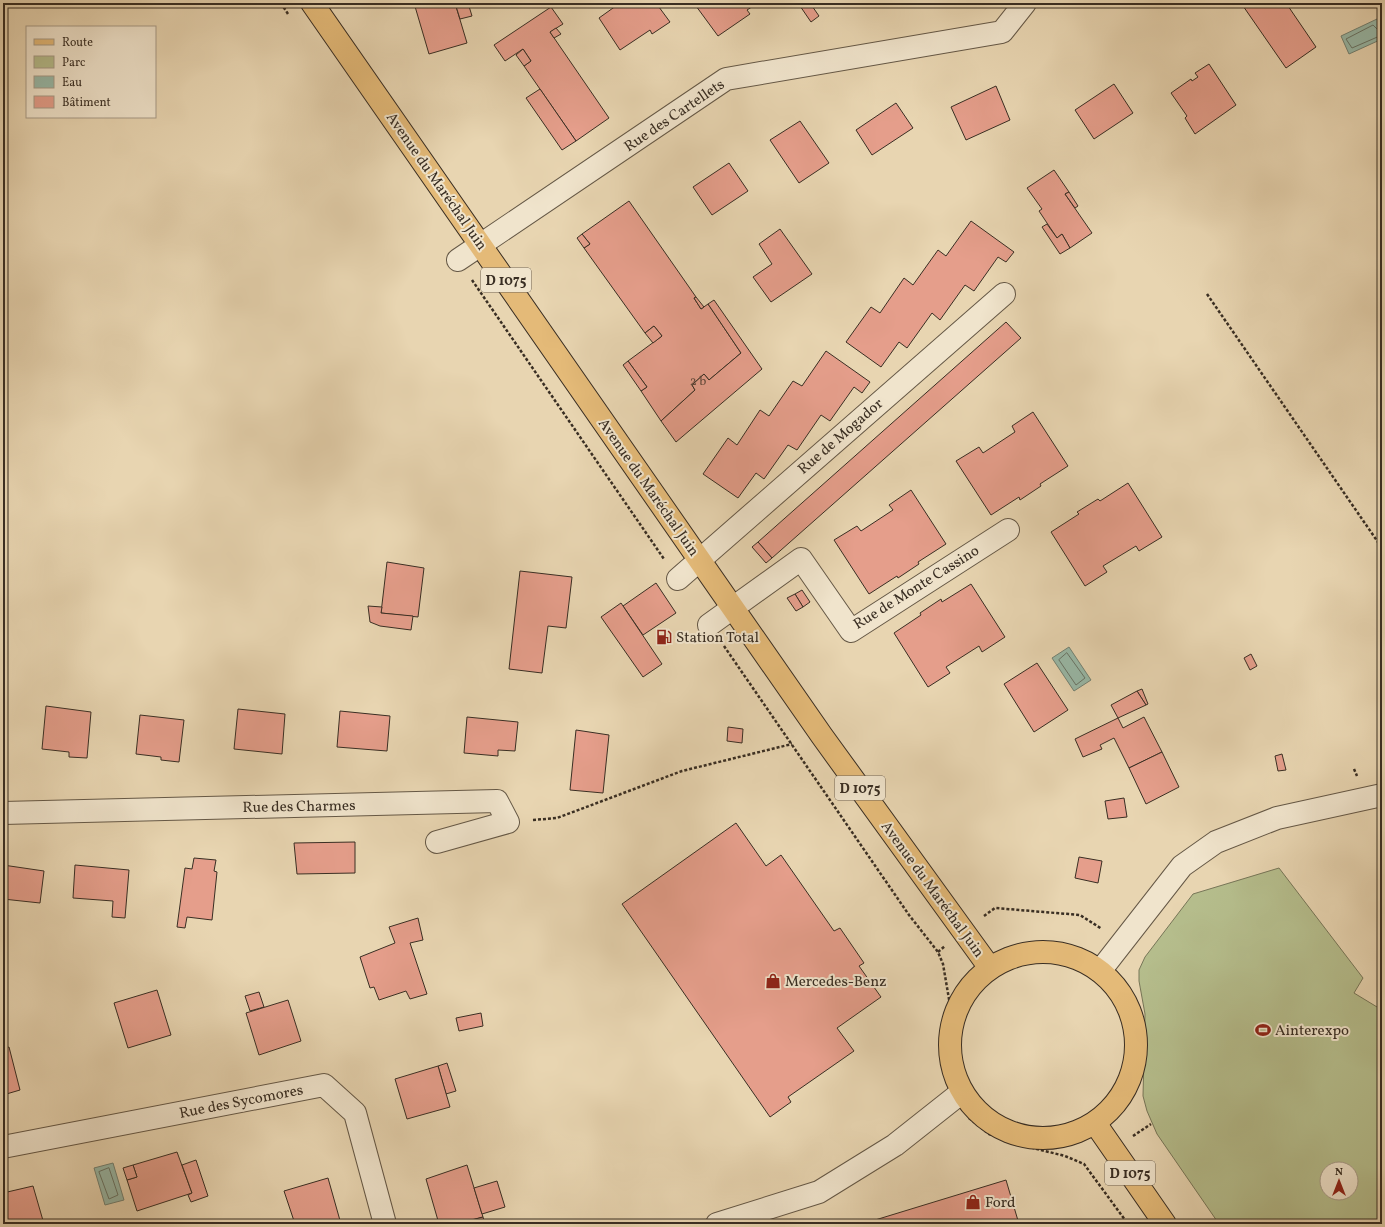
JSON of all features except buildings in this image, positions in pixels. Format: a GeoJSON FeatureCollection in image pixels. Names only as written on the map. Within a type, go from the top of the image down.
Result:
{"type":"FeatureCollection","features":[{"type":"Feature","properties":{"kind":"main road","name":"Avenue du Maréchal Juin"},"geometry":{"type":"LineString","coordinates":[[312,3],[482,244],[698,559],[822,736],[990,968]]}},
{"type":"Feature","properties":{"kind":"main road"},"geometry":{"type":"LineString","coordinates":[[1036,951],[1061,953],[1082,959],[1100,970],[1116,986],[1132,1013],[1137,1043],[1132,1074],[1118,1102],[1095,1123],[1068,1136],[1038,1139],[1008,1132],[982,1116],[962,1092],[952,1063],[949,1048],[951,1025],[960,1002],[972,983],[990,968],[1012,957],[1036,951]]}},
{"type":"Feature","properties":{"kind":"main road","name":"D 1075"},"geometry":{"type":"LineString","coordinates":[[1095,1123],[1165,1224]]}},
{"type":"Feature","properties":{"kind":"street","name":"Rue des Cartellets"},"geometry":{"type":"LineString","coordinates":[[458,260],[726,79],[1002,32],[1025,3]]}},
{"type":"Feature","properties":{"kind":"street","name":"Rue de Mogador"},"geometry":{"type":"LineString","coordinates":[[678,579],[698,559],[1004,294]]}},
{"type":"Feature","properties":{"kind":"street","name":"Rue de Monte Cassino"},"geometry":{"type":"LineString","coordinates":[[709,625],[732,607],[801,559],[851,631],[1008,530]]}},
{"type":"Feature","properties":{"kind":"street"},"geometry":{"type":"LineString","coordinates":[[1100,970],[1182,866],[1216,842],[1277,818],[1382,795]]}},
{"type":"Feature","properties":{"kind":"street","name":"Rue des Charmes"},"geometry":{"type":"LineString","coordinates":[[3,813],[497,801],[508,822]]}},
{"type":"Feature","properties":{"kind":"street"},"geometry":{"type":"LineString","coordinates":[[437,842],[508,822]]}},
{"type":"Feature","properties":{"kind":"street","name":"Rue des Sycomores"},"geometry":{"type":"LineString","coordinates":[[3,1147],[324,1085],[356,1113],[385,1224]]}},
{"type":"Feature","properties":{"kind":"street"},"geometry":{"type":"LineString","coordinates":[[717,1224],[819,1192],[895,1145],[962,1092]]}},
{"type":"Feature","properties":{"kind":"path"},"geometry":{"type":"LineString","coordinates":[[281,3],[290,16]]}},
{"type":"Feature","properties":{"kind":"path"},"geometry":{"type":"LineString","coordinates":[[458,260],[678,579]]}},
{"type":"Feature","properties":{"kind":"path"},"geometry":{"type":"LineString","coordinates":[[1207,294],[1382,548]]}},
{"type":"Feature","properties":{"kind":"path"},"geometry":{"type":"LineString","coordinates":[[709,625],[909,914],[938,952],[943,964],[950,1005],[941,1058]]}},
{"type":"Feature","properties":{"kind":"path"},"geometry":{"type":"LineString","coordinates":[[508,822],[557,818],[682,771],[822,736]]}},
{"type":"Feature","properties":{"kind":"path"},"geometry":{"type":"LineString","coordinates":[[938,952],[995,908],[1080,914],[1122,942]]}},
{"type":"Feature","properties":{"kind":"path"},"geometry":{"type":"LineString","coordinates":[[989,1134],[1021,1145],[1065,1156],[1084,1164],[1128,1224]]}},
{"type":"Feature","properties":{"kind":"green space","name":"Ainterexpo"},"geometry":{"type":"Polygon","coordinates":[[[1279,868],[1363,978],[1354,993],[1382,1010],[1382,1224],[1219,1224],[1157,1134],[1147,1111],[1143,1096],[1145,1014],[1139,981],[1139,970],[1145,957],[1193,894],[1279,868]]]}},
{"type":"Feature","properties":{"kind":"water"},"geometry":{"type":"Polygon","coordinates":[[[1377,19],[1382,31],[1382,39],[1349,54],[1341,36],[1377,19]]]}},
{"type":"Feature","properties":{"kind":"water"},"geometry":{"type":"Polygon","coordinates":[[[1069,647],[1091,680],[1074,691],[1052,658],[1069,647]]]}},
{"type":"Feature","properties":{"kind":"water"},"geometry":{"type":"Polygon","coordinates":[[[113,1163],[124,1200],[105,1205],[94,1168],[113,1163]]]}},
{"type":"Feature","properties":{"kind":"place","name":"Station Total"},"geometry":{"type":"Point","coordinates":[664,637]}},
{"type":"Feature","properties":{"kind":"place","name":"Mercedes-Benz"},"geometry":{"type":"Point","coordinates":[773,981]}},
{"type":"Feature","properties":{"kind":"place","name":"Ainterexpo"},"geometry":{"type":"Point","coordinates":[1263,1030]}},
{"type":"Feature","properties":{"kind":"place","name":"Ford"},"geometry":{"type":"Point","coordinates":[973,1202]}}]}
